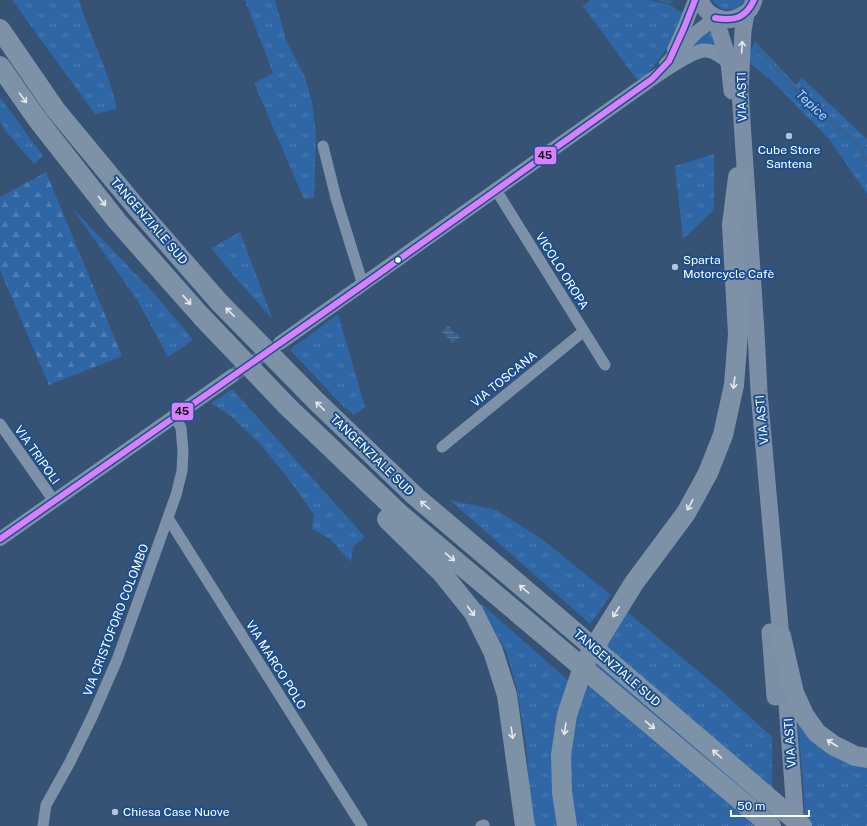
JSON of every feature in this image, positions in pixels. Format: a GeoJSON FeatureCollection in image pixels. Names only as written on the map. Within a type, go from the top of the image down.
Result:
{"type":"FeatureCollection","features":[{"type":"Feature","properties":{"kind":"highway","name":"TANGENZIALE SUD"},"geometry":{"type":"LineString","coordinates":[[0,28],[55,110],[136,207],[219,302],[316,401],[415,496],[802,826]]}},
{"type":"Feature","properties":{"kind":"highway","name":"TANGENZIALE SUD"},"geometry":{"type":"LineString","coordinates":[[0,66],[37,118],[117,221],[201,316],[287,406],[400,514],[545,637],[774,825]]}},
{"type":"Feature","properties":{"kind":"highway"},"geometry":{"type":"LineString","coordinates":[[567,826],[562,792],[561,755],[567,715],[584,664],[634,583],[686,513],[708,473],[723,435],[734,385],[738,334],[732,225],[738,177]]}},
{"type":"Feature","properties":{"kind":"highway"},"geometry":{"type":"LineString","coordinates":[[287,406],[322,455],[441,572],[474,614],[493,651],[507,695],[525,826]]}},
{"type":"Feature","properties":{"kind":"highway"},"geometry":{"type":"LineString","coordinates":[[781,636],[794,693],[804,715],[817,733],[832,744],[855,756],[867,758]]}},
{"type":"Feature","properties":{"kind":"main road","name":"VIA ASTI"},"geometry":{"type":"LineString","coordinates":[[700,0],[707,12],[714,18],[724,46],[728,63],[734,116],[774,825]]}},
{"type":"Feature","properties":{"kind":"main road","name":"VIA ASTI"},"geometry":{"type":"LineString","coordinates":[[750,7],[743,31],[740,91],[759,392],[796,826]]}},
{"type":"Feature","properties":{"kind":"main road"},"geometry":{"type":"LineString","coordinates":[[714,18],[725,20],[736,19],[750,7]]}},
{"type":"Feature","properties":{"kind":"street"},"geometry":{"type":"LineString","coordinates":[[670,61],[695,0]]}},
{"type":"Feature","properties":{"kind":"street"},"geometry":{"type":"LineString","coordinates":[[652,79],[697,32],[714,18]]}},
{"type":"Feature","properties":{"kind":"street"},"geometry":{"type":"LineString","coordinates":[[280,343],[652,79],[688,56],[706,50],[719,55],[728,63]]}},
{"type":"Feature","properties":{"kind":"street"},"geometry":{"type":"LineString","coordinates":[[323,146],[336,198],[362,285]]}},
{"type":"Feature","properties":{"kind":"street","name":"VICOLO OROPA"},"geometry":{"type":"LineString","coordinates":[[496,190],[605,365]]}},
{"type":"Feature","properties":{"kind":"street","name":"VIA TOSCANA"},"geometry":{"type":"LineString","coordinates":[[442,447],[584,331]]}},
{"type":"Feature","properties":{"kind":"street"},"geometry":{"type":"LineString","coordinates":[[0,539],[232,376]]}},
{"type":"Feature","properties":{"kind":"street","name":"VIA CRISTOFORO COLOMBO"},"geometry":{"type":"LineString","coordinates":[[43,826],[46,805],[70,762],[117,660],[176,495],[182,471],[183,451],[181,428],[175,416]]}},
{"type":"Feature","properties":{"kind":"street","name":"VIA TRIPOLI"},"geometry":{"type":"LineString","coordinates":[[0,424],[54,501]]}},
{"type":"Feature","properties":{"kind":"street","name":"VIA MARCO POLO"},"geometry":{"type":"LineString","coordinates":[[168,518],[362,826]]}},
{"type":"Feature","properties":{"kind":"green space"},"geometry":{"type":"Polygon","coordinates":[[[12,0],[79,0],[114,95],[117,109],[95,114],[12,0]]]}},
{"type":"Feature","properties":{"kind":"green space"},"geometry":{"type":"Polygon","coordinates":[[[245,0],[275,0],[286,40],[305,77],[312,102],[316,135],[314,198],[304,199],[254,83],[273,73],[245,0]]]}},
{"type":"Feature","properties":{"kind":"green space"},"geometry":{"type":"Polygon","coordinates":[[[590,0],[648,0],[668,4],[683,13],[669,46],[650,71],[645,76],[637,80],[583,6],[590,0]]]}},
{"type":"Feature","properties":{"kind":"green space"},"geometry":{"type":"Polygon","coordinates":[[[712,0],[745,0],[737,7],[728,10],[720,7],[712,0]]]}},
{"type":"Feature","properties":{"kind":"green space"},"geometry":{"type":"Polygon","coordinates":[[[711,26],[719,50],[692,47],[711,26]]]}},
{"type":"Feature","properties":{"kind":"green space"},"geometry":{"type":"Polygon","coordinates":[[[755,41],[796,85],[802,78],[867,139],[867,194],[829,139],[773,82],[746,60],[755,41]]]}},
{"type":"Feature","properties":{"kind":"green space"},"geometry":{"type":"Polygon","coordinates":[[[0,97],[43,156],[34,164],[8,134],[0,122],[0,97]]]}},
{"type":"Feature","properties":{"kind":"green space"},"geometry":{"type":"Polygon","coordinates":[[[714,154],[714,210],[683,239],[675,166],[714,154]]]}},
{"type":"Feature","properties":{"kind":"green space"},"geometry":{"type":"Polygon","coordinates":[[[46,172],[122,356],[49,385],[0,270],[0,197],[46,172]]]}},
{"type":"Feature","properties":{"kind":"green space"},"geometry":{"type":"Polygon","coordinates":[[[72,208],[154,293],[193,340],[168,357],[138,301],[72,208]]]}},
{"type":"Feature","properties":{"kind":"green space"},"geometry":{"type":"Polygon","coordinates":[[[240,232],[273,320],[211,248],[240,232]]]}},
{"type":"Feature","properties":{"kind":"green space"},"geometry":{"type":"Polygon","coordinates":[[[338,314],[365,407],[354,415],[341,404],[290,350],[338,314]]]}},
{"type":"Feature","properties":{"kind":"green space"},"geometry":{"type":"Polygon","coordinates":[[[232,389],[365,537],[353,547],[351,562],[330,539],[312,529],[314,515],[288,478],[261,445],[231,416],[211,403],[232,389]]]}},
{"type":"Feature","properties":{"kind":"green space"},"geometry":{"type":"Polygon","coordinates":[[[450,500],[496,510],[542,539],[611,595],[590,624],[450,500]]]}},
{"type":"Feature","properties":{"kind":"green space"},"geometry":{"type":"Polygon","coordinates":[[[479,602],[569,681],[562,826],[535,826],[530,801],[526,745],[517,690],[507,654],[479,602]]]}},
{"type":"Feature","properties":{"kind":"green space"},"geometry":{"type":"Polygon","coordinates":[[[627,612],[716,686],[772,737],[772,782],[776,826],[575,826],[568,756],[581,689],[608,637],[627,612]]]}},
{"type":"Feature","properties":{"kind":"green space"},"geometry":{"type":"Polygon","coordinates":[[[798,722],[867,766],[867,826],[806,826],[798,722]]]}},
{"type":"Feature","properties":{"kind":"shaded area"},"geometry":{"type":"Polygon","coordinates":[[[449,326],[455,334],[457,333],[460,337],[452,343],[442,331],[449,326]]]}},
{"type":"Feature","properties":{"kind":"waterway","name":"Tepice"},"geometry":{"type":"LineString","coordinates":[[659,0],[671,2]]}},
{"type":"Feature","properties":{"kind":"waterway","name":"Tepice"},"geometry":{"type":"LineString","coordinates":[[757,49],[807,101],[858,145],[867,160]]}},
{"type":"Feature","properties":{"kind":"tunnel"},"geometry":{"type":"LineString","coordinates":[[232,376],[275,347]]}},
{"type":"Feature","properties":{"kind":"transit line","name":"45"},"geometry":{"type":"LineString","coordinates":[[0,539],[363,285],[652,79],[669,61],[695,0]]}},
{"type":"Feature","properties":{"kind":"transit line","name":"45"},"geometry":{"type":"LineString","coordinates":[[715,18],[733,19],[743,15],[754,0]]}},
{"type":"Feature","properties":{"kind":"place","name":"Cube Store Santena"},"geometry":{"type":"Point","coordinates":[789,136]}},
{"type":"Feature","properties":{"kind":"place","name":"Sparta Motorcycle Cafè"},"geometry":{"type":"Point","coordinates":[675,267]}},
{"type":"Feature","properties":{"kind":"place","name":"Chiesa Case Nuove"},"geometry":{"type":"Point","coordinates":[115,812]}}]}
